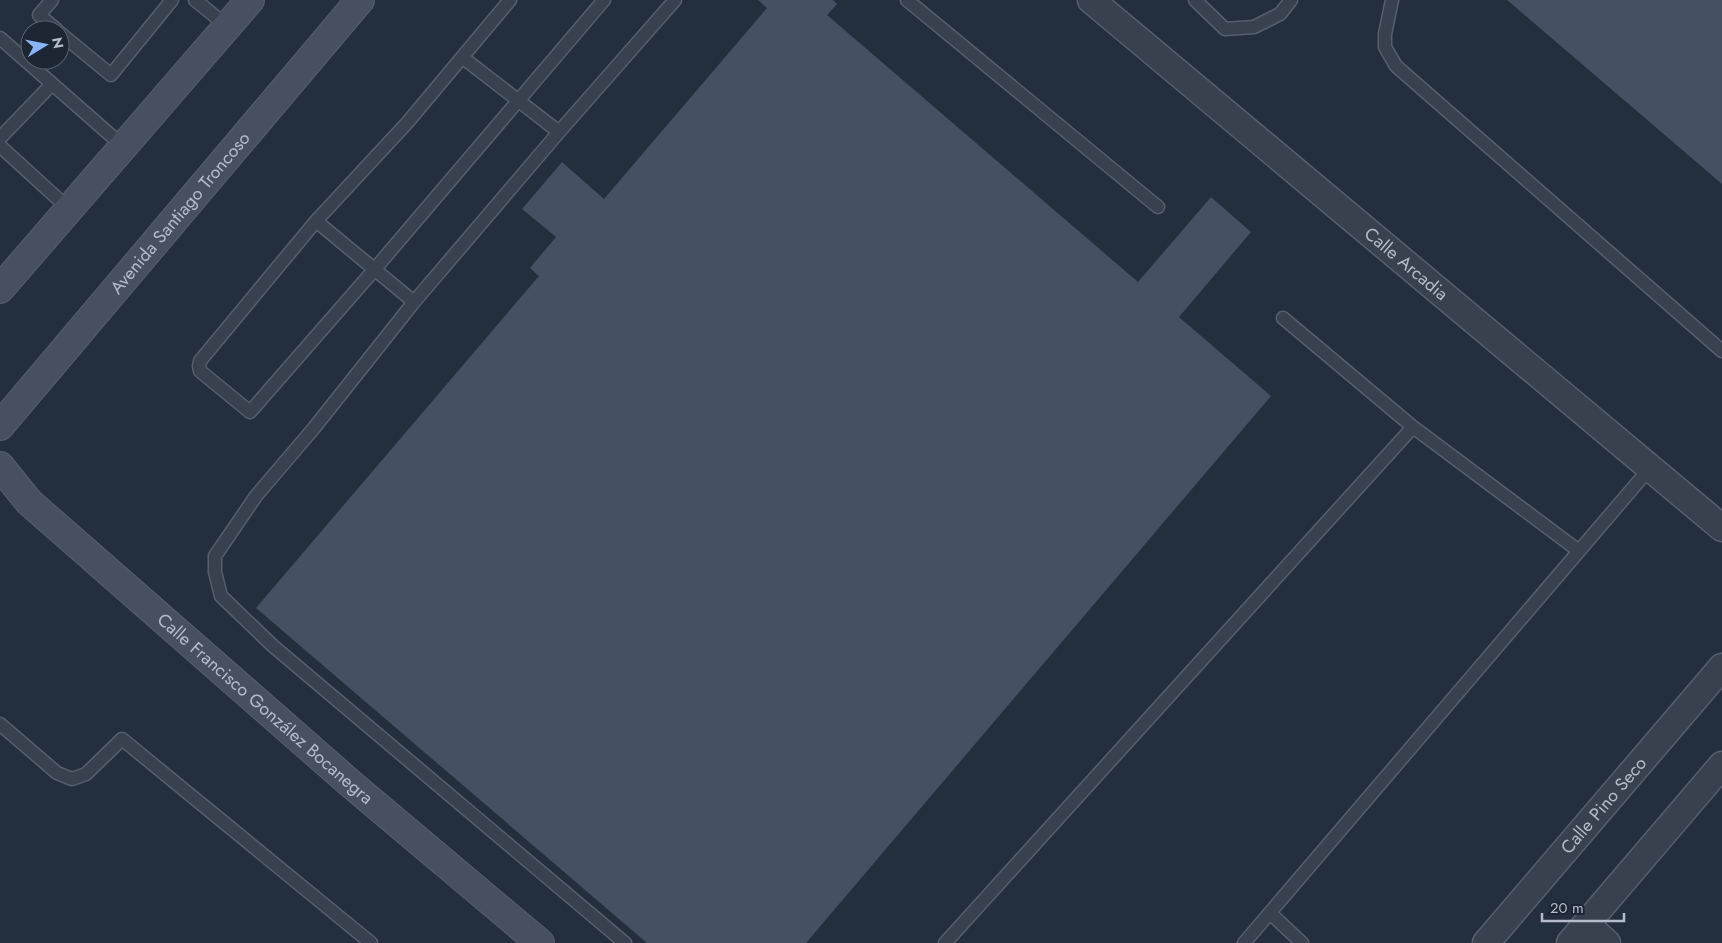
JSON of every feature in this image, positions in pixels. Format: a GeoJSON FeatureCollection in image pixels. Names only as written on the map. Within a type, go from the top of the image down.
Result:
{"type":"FeatureCollection","features":[{"type":"Feature","properties":{"kind":"main road"},"geometry":{"type":"LineString","coordinates":[[0,289],[250,0]]}},
{"type":"Feature","properties":{"kind":"main road","name":"Avenida Santiago Troncoso"},"geometry":{"type":"LineString","coordinates":[[0,426],[360,0]]}},
{"type":"Feature","properties":{"kind":"main road","name":"Calle Francisco González Bocanegra"},"geometry":{"type":"LineString","coordinates":[[0,466],[29,502],[351,784],[540,943]]}},
{"type":"Feature","properties":{"kind":"street","name":"Calle Arcadia"},"geometry":{"type":"LineString","coordinates":[[1091,0],[1722,528]]}},
{"type":"Feature","properties":{"kind":"street","name":"Calle Pino Seco"},"geometry":{"type":"LineString","coordinates":[[1486,943],[1722,667]]}},
{"type":"Feature","properties":{"kind":"street"},"geometry":{"type":"LineString","coordinates":[[1607,943],[1578,934],[1722,765]]}},
{"type":"Feature","properties":{"kind":"lane"},"geometry":{"type":"LineString","coordinates":[[45,20],[39,15],[52,0]]}},
{"type":"Feature","properties":{"kind":"lane"},"geometry":{"type":"LineString","coordinates":[[70,40],[111,75],[172,0]]}},
{"type":"Feature","properties":{"kind":"lane"},"geometry":{"type":"LineString","coordinates":[[195,0],[227,26]]}},
{"type":"Feature","properties":{"kind":"lane"},"geometry":{"type":"LineString","coordinates":[[510,0],[407,123],[316,221],[200,361],[200,371],[250,412],[374,270],[604,0]]}},
{"type":"Feature","properties":{"kind":"lane"},"geometry":{"type":"LineString","coordinates":[[625,943],[272,646],[221,596],[215,572],[215,556],[256,496],[314,428],[414,302],[675,0]]}},
{"type":"Feature","properties":{"kind":"lane"},"geometry":{"type":"LineString","coordinates":[[907,0],[1158,207]]}},
{"type":"Feature","properties":{"kind":"lane"},"geometry":{"type":"LineString","coordinates":[[1195,0],[1225,29],[1254,27],[1280,14],[1291,0]]}},
{"type":"Feature","properties":{"kind":"lane"},"geometry":{"type":"LineString","coordinates":[[1392,0],[1385,34],[1385,47],[1396,66],[1722,351]]}},
{"type":"Feature","properties":{"kind":"lane"},"geometry":{"type":"LineString","coordinates":[[0,38],[124,147]]}},
{"type":"Feature","properties":{"kind":"lane"},"geometry":{"type":"LineString","coordinates":[[462,56],[559,132]]}},
{"type":"Feature","properties":{"kind":"lane"},"geometry":{"type":"LineString","coordinates":[[0,138],[52,84]]}},
{"type":"Feature","properties":{"kind":"lane"},"geometry":{"type":"LineString","coordinates":[[0,146],[69,209]]}},
{"type":"Feature","properties":{"kind":"lane"},"geometry":{"type":"LineString","coordinates":[[316,221],[414,302]]}},
{"type":"Feature","properties":{"kind":"lane"},"geometry":{"type":"LineString","coordinates":[[1282,318],[1413,428],[1579,551]]}},
{"type":"Feature","properties":{"kind":"lane"},"geometry":{"type":"LineString","coordinates":[[945,943],[1413,428]]}},
{"type":"Feature","properties":{"kind":"lane"},"geometry":{"type":"LineString","coordinates":[[1244,943],[1650,468]]}},
{"type":"Feature","properties":{"kind":"lane"},"geometry":{"type":"LineString","coordinates":[[0,724],[57,773],[72,779],[86,774],[122,739],[371,943]]}},
{"type":"Feature","properties":{"kind":"lane"},"geometry":{"type":"LineString","coordinates":[[1270,914],[1302,943]]}},
{"type":"Feature","properties":{"kind":"building"},"geometry":{"type":"Polygon","coordinates":[[[758,0],[833,0],[837,4],[827,15],[1138,282],[1211,197],[1251,232],[1179,317],[1271,396],[806,943],[647,943],[256,608],[539,276],[530,268],[556,237],[522,209],[562,162],[604,199],[767,8],[758,0]]]}},
{"type":"Feature","properties":{"kind":"building"},"geometry":{"type":"Polygon","coordinates":[[[1507,0],[1722,0],[1722,184],[1507,0]]]}}]}
